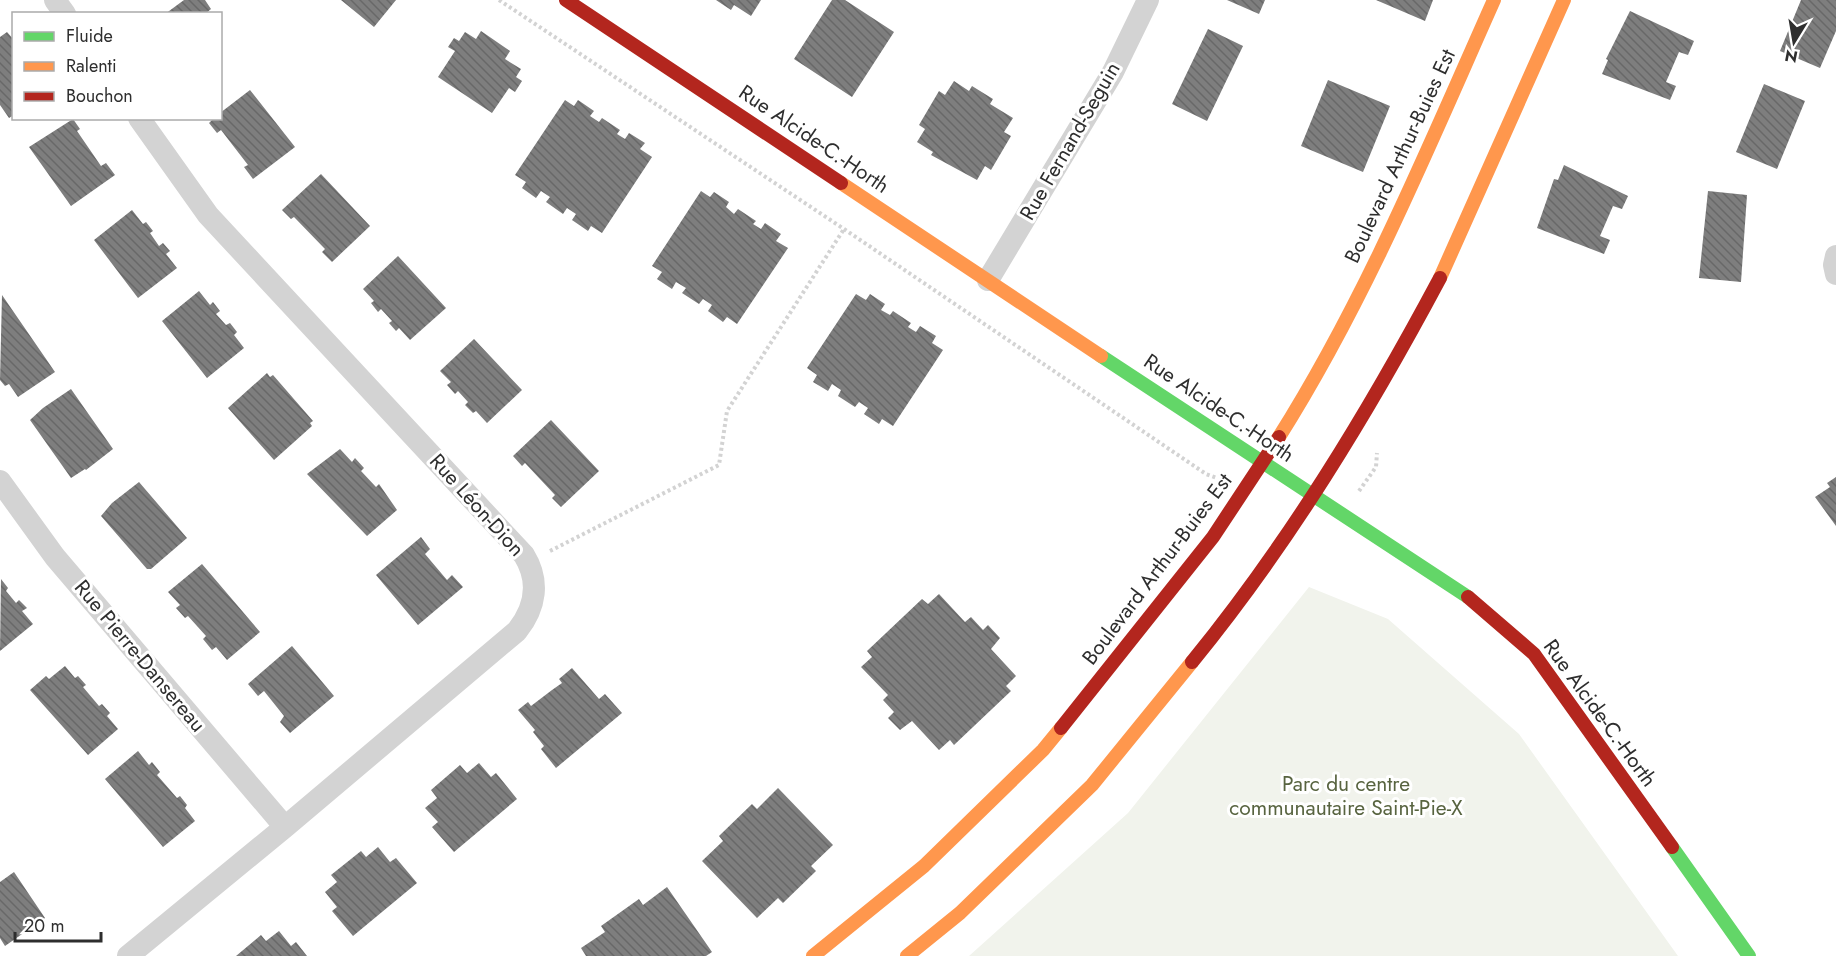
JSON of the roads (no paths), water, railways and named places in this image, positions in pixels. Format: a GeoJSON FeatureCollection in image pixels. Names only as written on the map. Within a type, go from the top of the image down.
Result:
{"type":"FeatureCollection","features":[{"type":"Feature","properties":{"kind":"street","name":"Rue Alcide-C.-Horth"},"geometry":{"type":"LineString","coordinates":[[566,0],[1262,464],[1475,601],[1534,654],[1749,956]]}},
{"type":"Feature","properties":{"kind":"street","name":"Rue Fernand-Seguin"},"geometry":{"type":"LineString","coordinates":[[988,280],[1113,72],[1148,0]]}},
{"type":"Feature","properties":{"kind":"street","name":"Boulevard Arthur-Buies Est"},"geometry":{"type":"LineString","coordinates":[[813,956],[924,866],[1043,750],[1213,537],[1262,464],[1342,327],[1405,201],[1494,0]]}},
{"type":"Feature","properties":{"kind":"street"},"geometry":{"type":"LineString","coordinates":[[907,956],[960,913],[1092,785],[1206,645],[1314,497],[1392,369],[1448,262],[1564,0]]}},
{"type":"Feature","properties":{"kind":"street","name":"Rue Léon-Dion"},"geometry":{"type":"LineString","coordinates":[[128,956],[517,631],[532,607],[535,592],[528,563],[508,538],[208,215],[140,120]]}},
{"type":"Feature","properties":{"kind":"street"},"geometry":{"type":"LineString","coordinates":[[1836,256],[1834,265],[1836,274]]}},
{"type":"Feature","properties":{"kind":"street","name":"Rue Pierre-Dansereau"},"geometry":{"type":"LineString","coordinates":[[0,481],[55,557],[285,827]]}},
{"type":"Feature","properties":{"kind":"park label","name":"Parc du centre communautaire Saint-Pie-X"},"geometry":{"type":"Point","coordinates":[1346,796]}}]}
